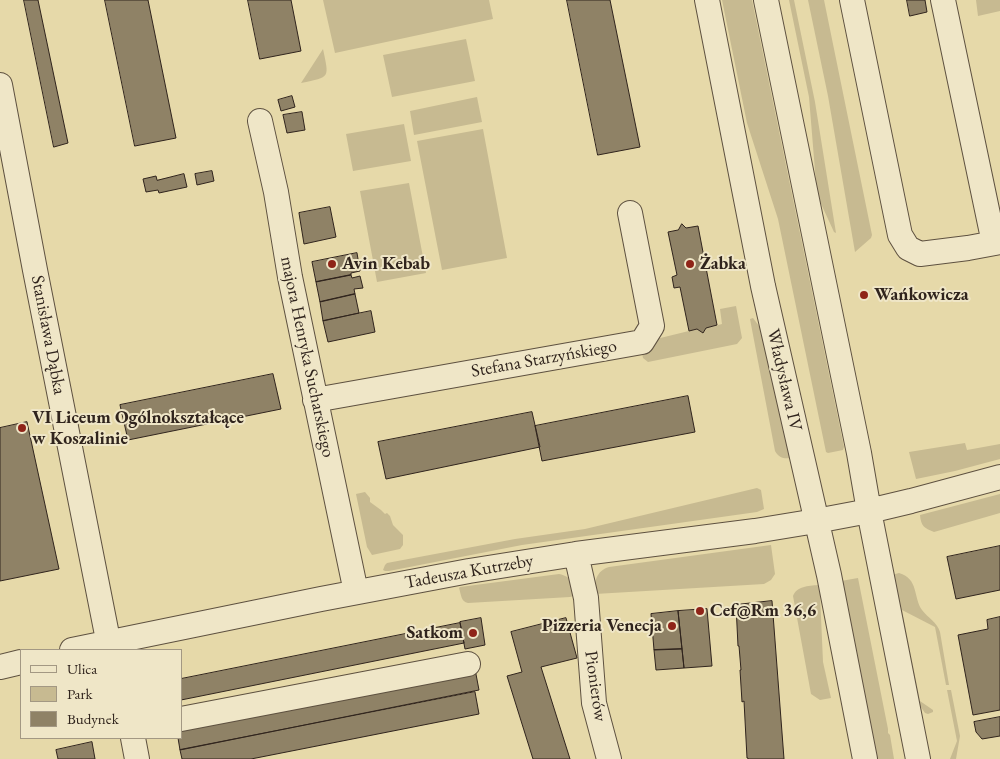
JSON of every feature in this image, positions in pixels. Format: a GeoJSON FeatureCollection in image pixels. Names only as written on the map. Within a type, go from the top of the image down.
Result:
{"type":"FeatureCollection","features":[{"type":"Feature","properties":{"kind":"street","name":"Władysława IV"},"geometry":{"type":"LineString","coordinates":[[707,0],[763,286],[829,575],[866,759]]}},
{"type":"Feature","properties":{"kind":"street"},"geometry":{"type":"LineString","coordinates":[[766,0],[857,443],[918,759]]}},
{"type":"Feature","properties":{"kind":"street"},"geometry":{"type":"LineString","coordinates":[[852,0],[900,235],[908,248],[920,254],[997,242],[943,0]]}},
{"type":"Feature","properties":{"kind":"street","name":"Stanisława Dąbka"},"geometry":{"type":"LineString","coordinates":[[0,85],[109,646]]}},
{"type":"Feature","properties":{"kind":"street","name":"majora Henryka Sucharskiego"},"geometry":{"type":"LineString","coordinates":[[260,121],[276,192],[290,277],[315,400],[356,592]]}},
{"type":"Feature","properties":{"kind":"street","name":"Stefana Starzyńskiego"},"geometry":{"type":"LineString","coordinates":[[315,400],[642,342],[652,326],[630,213]]}},
{"type":"Feature","properties":{"kind":"street","name":"Tadeusza Kutrzeby"},"geometry":{"type":"LineString","coordinates":[[81,649],[109,646],[356,592],[469,571],[576,554],[755,531],[816,521],[911,501],[1000,477]]}},
{"type":"Feature","properties":{"kind":"street","name":"Pionierów"},"geometry":{"type":"LineString","coordinates":[[576,554],[586,598],[594,703],[609,759]]}},
{"type":"Feature","properties":{"kind":"street"},"geometry":{"type":"LineString","coordinates":[[0,667],[20,662]]}},
{"type":"Feature","properties":{"kind":"street"},"geometry":{"type":"LineString","coordinates":[[182,719],[468,664]]}},
{"type":"Feature","properties":{"kind":"street"},"geometry":{"type":"LineString","coordinates":[[133,739],[137,759]]}},
{"type":"Feature","properties":{"kind":"green space"},"geometry":{"type":"Polygon","coordinates":[[[323,0],[489,0],[493,19],[335,53],[323,0]]]}},
{"type":"Feature","properties":{"kind":"green space"},"geometry":{"type":"Polygon","coordinates":[[[722,0],[752,0],[844,447],[843,450],[826,452],[778,219],[747,123],[722,0]]]}},
{"type":"Feature","properties":{"kind":"green space"},"geometry":{"type":"Polygon","coordinates":[[[789,0],[794,0],[815,102],[836,233],[817,195],[809,97],[789,0]]]}},
{"type":"Feature","properties":{"kind":"green space"},"geometry":{"type":"Polygon","coordinates":[[[808,0],[824,0],[872,235],[855,252],[828,96],[808,0]]]}},
{"type":"Feature","properties":{"kind":"green space"},"geometry":{"type":"Polygon","coordinates":[[[976,0],[1000,0],[1000,11],[978,16],[976,0]]]}},
{"type":"Feature","properties":{"kind":"green space"},"geometry":{"type":"Polygon","coordinates":[[[466,39],[475,81],[392,97],[383,55],[466,39]]]}},
{"type":"Feature","properties":{"kind":"green space"},"geometry":{"type":"Polygon","coordinates":[[[323,49],[326,75],[301,83],[323,49]]]}},
{"type":"Feature","properties":{"kind":"green space"},"geometry":{"type":"Polygon","coordinates":[[[477,97],[482,122],[414,135],[410,111],[477,97]]]}},
{"type":"Feature","properties":{"kind":"green space"},"geometry":{"type":"Polygon","coordinates":[[[404,124],[411,161],[353,171],[346,134],[404,124]]]}},
{"type":"Feature","properties":{"kind":"green space"},"geometry":{"type":"Polygon","coordinates":[[[483,129],[507,258],[442,270],[417,141],[483,129]]]}},
{"type":"Feature","properties":{"kind":"green space"},"geometry":{"type":"Polygon","coordinates":[[[409,183],[426,273],[377,282],[360,191],[409,183]]]}},
{"type":"Feature","properties":{"kind":"green space"},"geometry":{"type":"Polygon","coordinates":[[[736,306],[742,338],[737,344],[648,362],[643,358],[640,343],[697,329],[703,333],[706,328],[722,324],[720,309],[736,306]]]}},
{"type":"Feature","properties":{"kind":"green space"},"geometry":{"type":"Polygon","coordinates":[[[753,318],[765,334],[791,458],[782,458],[775,451],[750,319],[753,318]]]}},
{"type":"Feature","properties":{"kind":"green space"},"geometry":{"type":"Polygon","coordinates":[[[965,443],[967,450],[1000,444],[1000,459],[916,479],[909,452],[965,443]]]}},
{"type":"Feature","properties":{"kind":"green space"},"geometry":{"type":"Polygon","coordinates":[[[757,488],[761,490],[764,509],[757,512],[522,545],[389,571],[383,570],[387,563],[515,539],[585,529],[757,488]]]}},
{"type":"Feature","properties":{"kind":"green space"},"geometry":{"type":"Polygon","coordinates":[[[365,492],[370,498],[370,502],[390,516],[393,525],[403,535],[403,545],[400,549],[372,555],[367,547],[356,494],[365,492]]]}},
{"type":"Feature","properties":{"kind":"green space"},"geometry":{"type":"Polygon","coordinates":[[[1000,494],[1000,513],[934,532],[925,528],[921,522],[920,515],[1000,494]]]}},
{"type":"Feature","properties":{"kind":"green space"},"geometry":{"type":"Polygon","coordinates":[[[771,545],[775,574],[771,580],[764,584],[595,594],[595,585],[599,574],[609,567],[771,545]]]}},
{"type":"Feature","properties":{"kind":"green space"},"geometry":{"type":"Polygon","coordinates":[[[899,573],[910,579],[919,605],[935,623],[940,632],[949,685],[946,685],[935,627],[902,610],[920,701],[933,710],[933,712],[928,714],[925,713],[918,703],[892,575],[899,573]]]}},
{"type":"Feature","properties":{"kind":"green space"},"geometry":{"type":"Polygon","coordinates":[[[559,574],[571,581],[577,595],[468,603],[463,599],[459,588],[460,587],[559,574]]]}},
{"type":"Feature","properties":{"kind":"green space"},"geometry":{"type":"Polygon","coordinates":[[[858,578],[894,759],[876,759],[841,581],[858,578]]]}},
{"type":"Feature","properties":{"kind":"green space"},"geometry":{"type":"Polygon","coordinates":[[[818,585],[823,662],[831,698],[820,700],[811,694],[793,596],[800,588],[818,585]]]}},
{"type":"Feature","properties":{"kind":"green space"},"geometry":{"type":"Polygon","coordinates":[[[947,690],[951,690],[960,736],[956,759],[950,759],[957,741],[947,690]]]}},
{"type":"Feature","properties":{"kind":"building"},"geometry":{"type":"Polygon","coordinates":[[[24,0],[38,0],[68,143],[54,147],[24,0]]]}},
{"type":"Feature","properties":{"kind":"building"},"geometry":{"type":"Polygon","coordinates":[[[105,0],[148,0],[176,138],[135,146],[105,0]]]}},
{"type":"Feature","properties":{"kind":"building"},"geometry":{"type":"Polygon","coordinates":[[[248,0],[291,0],[301,51],[260,59],[248,0]]]}},
{"type":"Feature","properties":{"kind":"building"},"geometry":{"type":"Polygon","coordinates":[[[567,0],[610,0],[640,147],[598,155],[567,0]]]}},
{"type":"Feature","properties":{"kind":"building"},"geometry":{"type":"Polygon","coordinates":[[[907,0],[925,0],[927,12],[910,16],[907,0]]]}},
{"type":"Feature","properties":{"kind":"building"},"geometry":{"type":"Polygon","coordinates":[[[292,96],[295,107],[281,111],[278,100],[292,96]]]}},
{"type":"Feature","properties":{"kind":"building"},"geometry":{"type":"Polygon","coordinates":[[[302,112],[305,130],[287,133],[283,115],[302,112]]]}},
{"type":"Feature","properties":{"kind":"building"},"geometry":{"type":"Polygon","coordinates":[[[212,171],[214,181],[197,185],[195,174],[212,171]]]}},
{"type":"Feature","properties":{"kind":"building"},"geometry":{"type":"Polygon","coordinates":[[[184,174],[187,187],[159,193],[158,190],[146,192],[143,179],[156,176],[157,180],[184,174]]]}},
{"type":"Feature","properties":{"kind":"building"},"geometry":{"type":"Polygon","coordinates":[[[330,207],[336,237],[304,244],[299,213],[330,207]]]}},
{"type":"Feature","properties":{"kind":"building"},"geometry":{"type":"Polygon","coordinates":[[[682,224],[686,228],[698,226],[717,325],[706,328],[703,333],[697,329],[689,331],[680,287],[674,288],[672,277],[677,275],[668,232],[678,230],[682,224]]]}},
{"type":"Feature","properties":{"kind":"building"},"geometry":{"type":"Polygon","coordinates":[[[357,253],[360,271],[351,273],[351,275],[316,282],[312,262],[357,253]]]}},
{"type":"Feature","properties":{"kind":"building"},"geometry":{"type":"Polygon","coordinates":[[[351,275],[352,278],[360,276],[363,288],[354,289],[355,294],[320,302],[316,282],[351,275]]]}},
{"type":"Feature","properties":{"kind":"building"},"geometry":{"type":"Polygon","coordinates":[[[355,294],[359,313],[323,321],[320,302],[355,294]]]}},
{"type":"Feature","properties":{"kind":"building"},"geometry":{"type":"Polygon","coordinates":[[[371,311],[375,332],[328,342],[323,321],[371,311]]]}},
{"type":"Feature","properties":{"kind":"building"},"geometry":{"type":"Polygon","coordinates":[[[273,374],[281,409],[128,440],[120,405],[273,374]]]}},
{"type":"Feature","properties":{"kind":"building"},"geometry":{"type":"Polygon","coordinates":[[[688,396],[695,432],[542,461],[535,426],[688,396]]]}},
{"type":"Feature","properties":{"kind":"building"},"geometry":{"type":"Polygon","coordinates":[[[532,412],[540,447],[386,479],[378,442],[532,412]]]}},
{"type":"Feature","properties":{"kind":"building"},"geometry":{"type":"Polygon","coordinates":[[[27,422],[59,569],[0,581],[0,428],[27,422]]]}},
{"type":"Feature","properties":{"kind":"building"},"geometry":{"type":"Polygon","coordinates":[[[1000,546],[1000,590],[956,599],[947,557],[1000,546]]]}},
{"type":"Feature","properties":{"kind":"building"},"geometry":{"type":"Polygon","coordinates":[[[772,601],[784,759],[748,759],[744,701],[742,702],[736,605],[772,601]]]}},
{"type":"Feature","properties":{"kind":"building"},"geometry":{"type":"Polygon","coordinates":[[[707,609],[712,666],[684,668],[678,611],[707,609]]]}},
{"type":"Feature","properties":{"kind":"building"},"geometry":{"type":"Polygon","coordinates":[[[678,611],[682,649],[654,650],[651,614],[678,611]]]}},
{"type":"Feature","properties":{"kind":"building"},"geometry":{"type":"Polygon","coordinates":[[[1000,617],[1000,710],[973,715],[958,635],[988,629],[987,620],[1000,617]]]}},
{"type":"Feature","properties":{"kind":"building","name":"Satkom"},"geometry":{"type":"Polygon","coordinates":[[[481,618],[485,645],[465,649],[460,622],[481,618]]]}},
{"type":"Feature","properties":{"kind":"building"},"geometry":{"type":"Polygon","coordinates":[[[566,618],[577,658],[541,667],[570,759],[533,759],[507,676],[522,672],[511,632],[566,618]]]}},
{"type":"Feature","properties":{"kind":"building"},"geometry":{"type":"Polygon","coordinates":[[[460,623],[464,643],[182,700],[182,679],[460,623]]]}},
{"type":"Feature","properties":{"kind":"building"},"geometry":{"type":"Polygon","coordinates":[[[682,649],[684,668],[656,670],[654,650],[682,649]]]}},
{"type":"Feature","properties":{"kind":"building"},"geometry":{"type":"Polygon","coordinates":[[[475,669],[479,690],[180,750],[178,739],[182,739],[182,727],[475,669]]]}},
{"type":"Feature","properties":{"kind":"building"},"geometry":{"type":"Polygon","coordinates":[[[475,692],[479,714],[251,759],[182,759],[180,750],[475,692]]]}},
{"type":"Feature","properties":{"kind":"building"},"geometry":{"type":"Polygon","coordinates":[[[1000,717],[1000,736],[982,739],[976,732],[974,722],[1000,717]]]}},
{"type":"Feature","properties":{"kind":"building"},"geometry":{"type":"Polygon","coordinates":[[[92,742],[95,759],[58,759],[56,750],[92,742]]]}},
{"type":"Feature","properties":{"kind":"place","name":"Avin Kebab"},"geometry":{"type":"Point","coordinates":[332,264]}},
{"type":"Feature","properties":{"kind":"place","name":"Żabka"},"geometry":{"type":"Point","coordinates":[690,264]}},
{"type":"Feature","properties":{"kind":"place","name":"Wańkowicza"},"geometry":{"type":"Point","coordinates":[864,295]}},
{"type":"Feature","properties":{"kind":"place","name":"VI Liceum Ogólnokształcące w Koszalinie"},"geometry":{"type":"Point","coordinates":[22,428]}},
{"type":"Feature","properties":{"kind":"place","name":"Cef@Rm 36,6"},"geometry":{"type":"Point","coordinates":[700,611]}},
{"type":"Feature","properties":{"kind":"place","name":"Pizzeria Venecja"},"geometry":{"type":"Point","coordinates":[672,626]}},
{"type":"Feature","properties":{"kind":"place","name":"Satkom"},"geometry":{"type":"Point","coordinates":[473,633]}}]}
